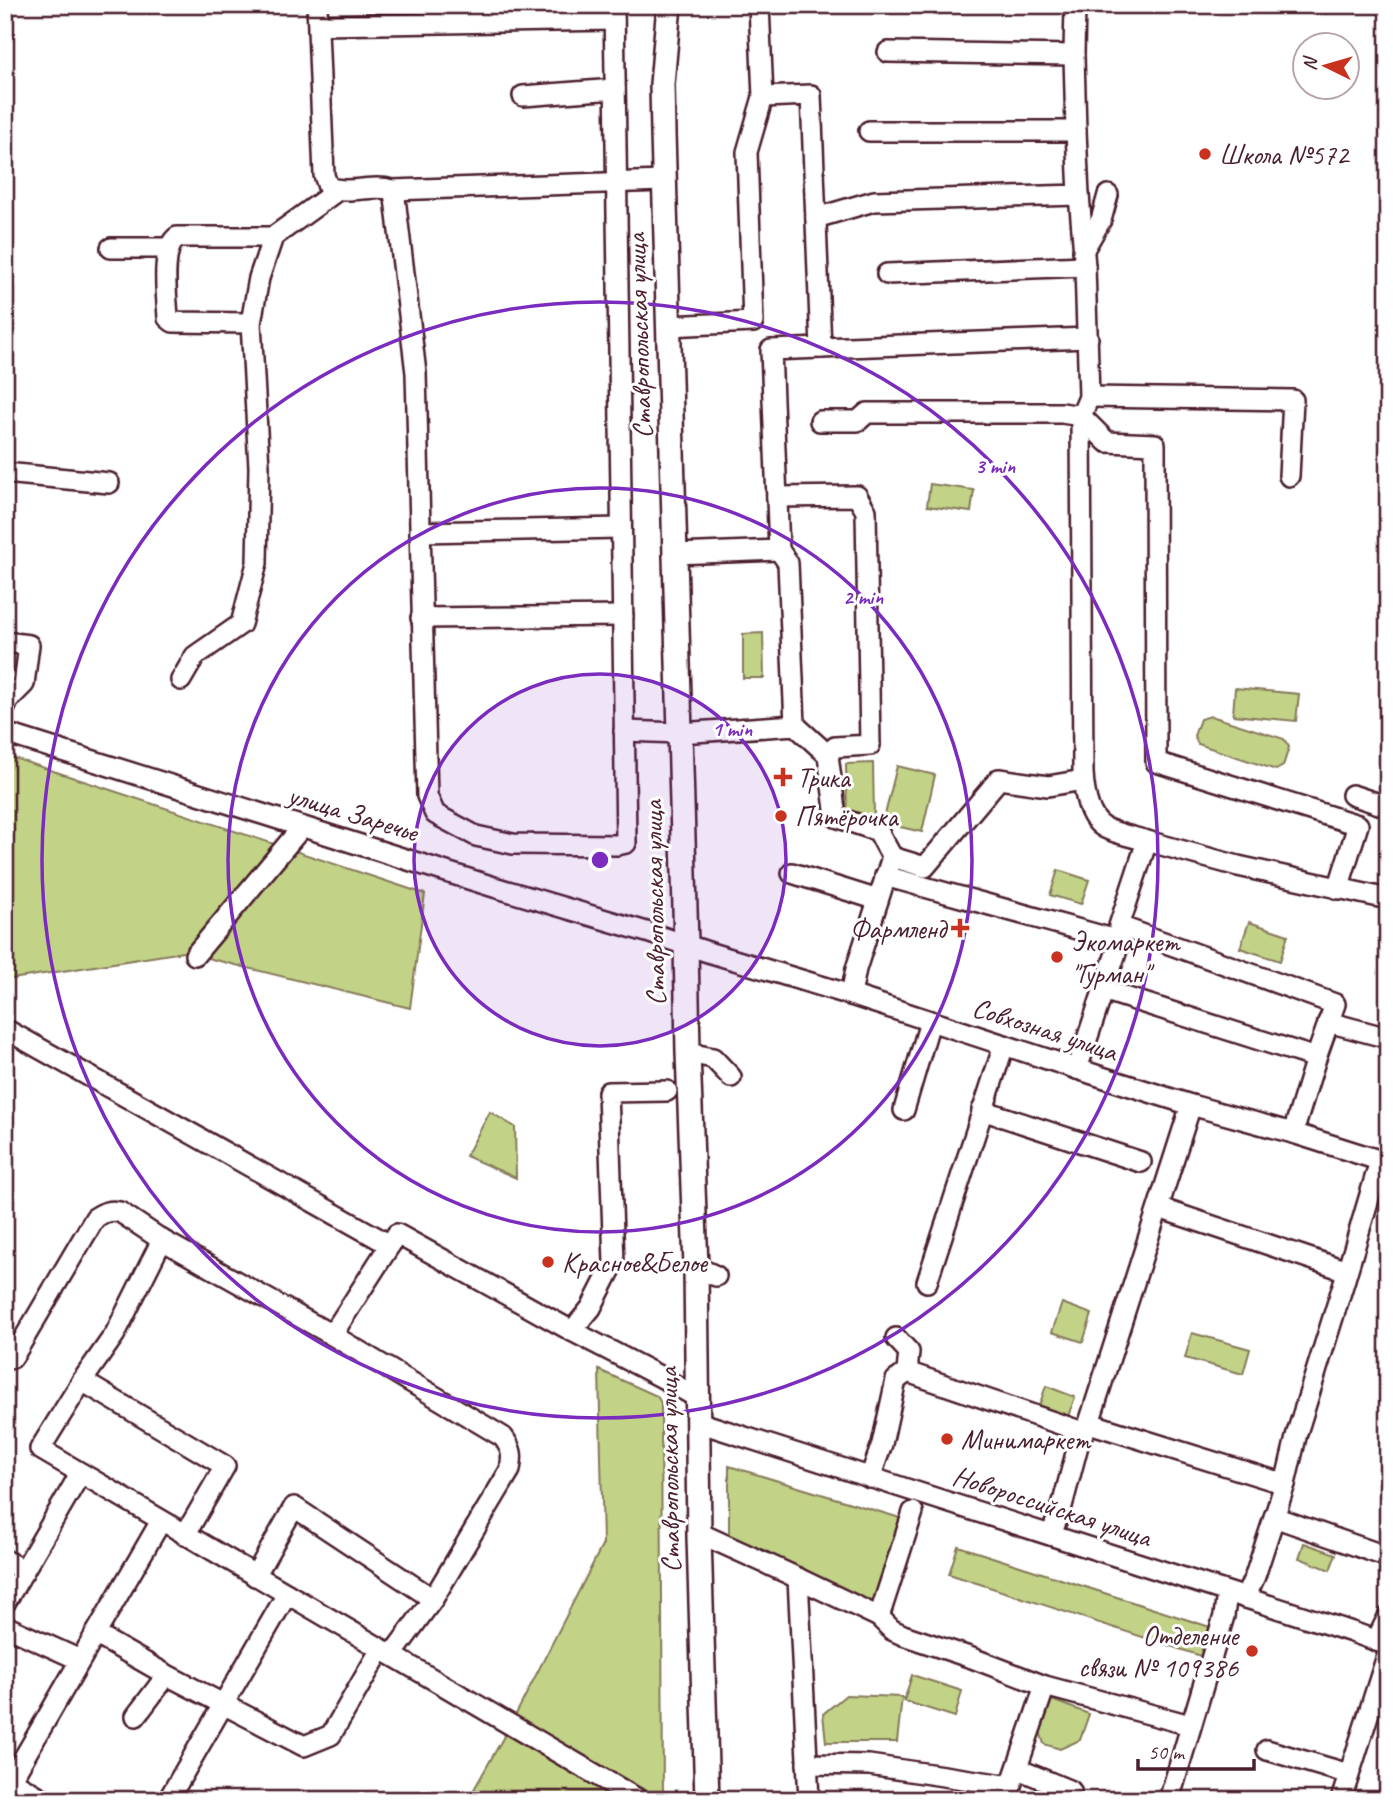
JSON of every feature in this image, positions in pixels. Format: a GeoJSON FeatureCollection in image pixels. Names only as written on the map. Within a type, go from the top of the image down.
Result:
{"type":"FeatureCollection","features":[{"type":"Feature","properties":{"kind":"main road","name":"Ставропольская улица"},"geometry":{"type":"LineString","coordinates":[[669,5],[662,84],[688,1053],[706,1271],[698,1422],[707,1800]]}},
{"type":"Feature","properties":{"kind":"street"},"geometry":{"type":"LineString","coordinates":[[668,326],[753,322],[747,152],[763,97],[759,5]]}},
{"type":"Feature","properties":{"kind":"street"},"geometry":{"type":"LineString","coordinates":[[1075,5],[1076,131],[1089,397],[1081,416],[1083,780],[1088,805],[1103,827],[1147,841],[1238,866],[1388,900]]}},
{"type":"Feature","properties":{"kind":"street"},"geometry":{"type":"LineString","coordinates":[[393,190],[416,373],[427,796],[435,814],[476,836],[513,844],[617,845],[626,843],[617,183],[614,12],[318,15],[324,175],[328,187],[338,190],[393,190],[617,183],[664,181]]}},
{"type":"Feature","properties":{"kind":"street"},"geometry":{"type":"LineString","coordinates":[[888,52],[1074,55]]}},
{"type":"Feature","properties":{"kind":"street"},"geometry":{"type":"LineString","coordinates":[[523,96],[615,89]]}},
{"type":"Feature","properties":{"kind":"street"},"geometry":{"type":"LineString","coordinates":[[763,97],[811,95],[821,348]]}},
{"type":"Feature","properties":{"kind":"street"},"geometry":{"type":"LineString","coordinates":[[869,131],[1076,131]]}},
{"type":"Feature","properties":{"kind":"street"},"geometry":{"type":"LineString","coordinates":[[181,680],[195,656],[241,624],[257,564],[259,467],[251,323],[260,278],[274,237],[338,190]]}},
{"type":"Feature","properties":{"kind":"street"},"geometry":{"type":"LineString","coordinates":[[816,218],[874,201],[1079,195]]}},
{"type":"Feature","properties":{"kind":"street"},"geometry":{"type":"LineString","coordinates":[[1084,259],[1101,220],[1108,195]]}},
{"type":"Feature","properties":{"kind":"street"},"geometry":{"type":"LineString","coordinates":[[251,323],[173,322],[168,318],[169,248],[177,237],[274,237]]}},
{"type":"Feature","properties":{"kind":"street"},"geometry":{"type":"LineString","coordinates":[[111,248],[169,248]]}},
{"type":"Feature","properties":{"kind":"street"},"geometry":{"type":"LineString","coordinates":[[887,274],[1084,259]]}},
{"type":"Feature","properties":{"kind":"street"},"geometry":{"type":"LineString","coordinates":[[1083,780],[1048,786],[999,779],[925,867],[892,857],[878,831],[836,817],[828,755],[795,725],[788,563],[779,550],[771,350],[1088,338]]}},
{"type":"Feature","properties":{"kind":"street"},"geometry":{"type":"LineString","coordinates":[[1089,397],[1293,400],[1289,476]]}},
{"type":"Feature","properties":{"kind":"street"},"geometry":{"type":"LineString","coordinates":[[820,421],[858,421],[867,413],[1062,413],[1081,416],[1107,442],[1155,444],[1156,762],[1358,825],[1338,888]]}},
{"type":"Feature","properties":{"kind":"street"},"geometry":{"type":"LineString","coordinates":[[5,473],[109,484]]}},
{"type":"Feature","properties":{"kind":"street"},"geometry":{"type":"LineString","coordinates":[[777,497],[858,496],[866,511],[870,745],[835,747],[828,755]]}},
{"type":"Feature","properties":{"kind":"street"},"geometry":{"type":"LineString","coordinates":[[419,532],[621,528]]}},
{"type":"Feature","properties":{"kind":"street"},"geometry":{"type":"LineString","coordinates":[[675,554],[779,550]]}},
{"type":"Feature","properties":{"kind":"street"},"geometry":{"type":"LineString","coordinates":[[421,618],[623,616]]}},
{"type":"Feature","properties":{"kind":"street"},"geometry":{"type":"LineString","coordinates":[[5,642],[29,645],[24,684],[9,699],[5,708]]}},
{"type":"Feature","properties":{"kind":"street"},"geometry":{"type":"LineString","coordinates":[[624,731],[680,733],[795,725]]}},
{"type":"Feature","properties":{"kind":"street","name":"улица Заречье"},"geometry":{"type":"LineString","coordinates":[[5,733],[686,944]]}},
{"type":"Feature","properties":{"kind":"street"},"geometry":{"type":"LineString","coordinates":[[1352,795],[1388,807]]}},
{"type":"Feature","properties":{"kind":"street"},"geometry":{"type":"LineString","coordinates":[[195,955],[302,827]]}},
{"type":"Feature","properties":{"kind":"street"},"geometry":{"type":"LineString","coordinates":[[1077,1069],[1147,841]]}},
{"type":"Feature","properties":{"kind":"street"},"geometry":{"type":"LineString","coordinates":[[851,995],[856,969],[892,857]]}},
{"type":"Feature","properties":{"kind":"street"},"geometry":{"type":"LineString","coordinates":[[792,873],[878,900]]}},
{"type":"Feature","properties":{"kind":"street"},"geometry":{"type":"LineString","coordinates":[[885,876],[1120,934],[1335,1004],[1293,1133]]}},
{"type":"Feature","properties":{"kind":"street","name":"Совхозная улица"},"geometry":{"type":"LineString","coordinates":[[686,944],[1191,1105],[1384,1162]]}},
{"type":"Feature","properties":{"kind":"street"},"geometry":{"type":"LineString","coordinates":[[1103,990],[1316,1058]]}},
{"type":"Feature","properties":{"kind":"street"},"geometry":{"type":"LineString","coordinates":[[904,1110],[930,1022]]}},
{"type":"Feature","properties":{"kind":"street"},"geometry":{"type":"LineString","coordinates":[[1328,1022],[1388,1038]]}},
{"type":"Feature","properties":{"kind":"street"},"geometry":{"type":"LineString","coordinates":[[5,1029],[390,1245]]}},
{"type":"Feature","properties":{"kind":"street"},"geometry":{"type":"LineString","coordinates":[[926,1282],[1004,1045]]}},
{"type":"Feature","properties":{"kind":"street"},"geometry":{"type":"LineString","coordinates":[[688,1053],[713,1058],[731,1077]]}},
{"type":"Feature","properties":{"kind":"street"},"geometry":{"type":"LineString","coordinates":[[572,1331],[592,1308],[614,1263],[608,1092],[667,1091]]}},
{"type":"Feature","properties":{"kind":"street"},"geometry":{"type":"LineString","coordinates":[[1051,1535],[1062,1506],[1080,1438],[1086,1427],[1159,1208],[1191,1105]]}},
{"type":"Feature","properties":{"kind":"street"},"geometry":{"type":"LineString","coordinates":[[982,1110],[1141,1162]]}},
{"type":"Feature","properties":{"kind":"street"},"geometry":{"type":"LineString","coordinates":[[1169,1800],[1224,1616],[1236,1595],[1255,1576],[1347,1272],[1384,1162]]}},
{"type":"Feature","properties":{"kind":"street"},"geometry":{"type":"LineString","coordinates":[[1159,1208],[1347,1272]]}},
{"type":"Feature","properties":{"kind":"street"},"geometry":{"type":"LineString","coordinates":[[7,1362],[95,1218],[104,1212],[120,1212],[162,1240],[332,1335],[503,1437],[510,1446],[510,1469],[433,1599],[386,1652],[331,1735],[304,1746],[167,1675],[95,1634]]}},
{"type":"Feature","properties":{"kind":"street"},"geometry":{"type":"LineString","coordinates":[[332,1335],[397,1234],[698,1398]]}},
{"type":"Feature","properties":{"kind":"street"},"geometry":{"type":"LineString","coordinates":[[162,1240],[115,1334],[82,1381],[40,1450],[639,1800]]}},
{"type":"Feature","properties":{"kind":"street"},"geometry":{"type":"LineString","coordinates":[[870,1478],[882,1444],[897,1378],[909,1352],[896,1338]]}},
{"type":"Feature","properties":{"kind":"street"},"geometry":{"type":"LineString","coordinates":[[897,1378],[1086,1427],[1284,1484]]}},
{"type":"Feature","properties":{"kind":"street"},"geometry":{"type":"LineString","coordinates":[[82,1381],[225,1466],[185,1535]]}},
{"type":"Feature","properties":{"kind":"street","name":"Новороссийская улица"},"geometry":{"type":"LineString","coordinates":[[698,1422],[1236,1595],[1384,1646]]}},
{"type":"Feature","properties":{"kind":"street"},"geometry":{"type":"LineString","coordinates":[[5,1603],[80,1474]]}},
{"type":"Feature","properties":{"kind":"street"},"geometry":{"type":"LineString","coordinates":[[255,1576],[295,1507],[433,1599]]}},
{"type":"Feature","properties":{"kind":"street"},"geometry":{"type":"LineString","coordinates":[[880,1617],[913,1512]]}},
{"type":"Feature","properties":{"kind":"street"},"geometry":{"type":"LineString","coordinates":[[1274,1517],[1388,1557]]}},
{"type":"Feature","properties":{"kind":"street"},"geometry":{"type":"LineString","coordinates":[[45,1800],[8,1778],[161,1521]]}},
{"type":"Feature","properties":{"kind":"street"},"geometry":{"type":"LineString","coordinates":[[699,1533],[880,1617],[892,1630],[903,1635],[1045,1686],[1190,1725]]}},
{"type":"Feature","properties":{"kind":"street"},"geometry":{"type":"LineString","coordinates":[[5,1560],[24,1571]]}},
{"type":"Feature","properties":{"kind":"street"},"geometry":{"type":"LineString","coordinates":[[798,1578],[809,1800]]}},
{"type":"Feature","properties":{"kind":"street"},"geometry":{"type":"LineString","coordinates":[[167,1800],[287,1594]]}},
{"type":"Feature","properties":{"kind":"street"},"geometry":{"type":"LineString","coordinates":[[1341,1800],[1384,1646],[1388,1617]]}},
{"type":"Feature","properties":{"kind":"street"},"geometry":{"type":"LineString","coordinates":[[5,1626],[80,1660]]}},
{"type":"Feature","properties":{"kind":"street"},"geometry":{"type":"LineString","coordinates":[[136,1716],[167,1675]]}},
{"type":"Feature","properties":{"kind":"street"},"geometry":{"type":"LineString","coordinates":[[1012,1785],[1045,1686]]}},
{"type":"Feature","properties":{"kind":"street"},"geometry":{"type":"LineString","coordinates":[[1266,1750],[1349,1774]]}},
{"type":"Feature","properties":{"kind":"street"},"geometry":{"type":"LineString","coordinates":[[807,1764],[869,1765],[1071,1791]]}},
{"type":"Feature","properties":{"kind":"green space"},"geometry":{"type":"Polygon","coordinates":[[[930,484],[974,490],[971,512],[927,506],[930,484]]]}},
{"type":"Feature","properties":{"kind":"green space"},"geometry":{"type":"Polygon","coordinates":[[[763,633],[764,678],[743,678],[743,634],[763,633]]]}},
{"type":"Feature","properties":{"kind":"green space"},"geometry":{"type":"Polygon","coordinates":[[[1235,688],[1299,694],[1296,721],[1233,715],[1235,688]]]}},
{"type":"Feature","properties":{"kind":"green space"},"geometry":{"type":"Polygon","coordinates":[[[1211,716],[1284,739],[1289,747],[1283,766],[1276,770],[1198,744],[1194,736],[1200,719],[1211,716]]]}},
{"type":"Feature","properties":{"kind":"green space"},"geometry":{"type":"Polygon","coordinates":[[[5,755],[425,894],[410,1008],[183,952],[5,980],[5,755]]]}},
{"type":"Feature","properties":{"kind":"green space"},"geometry":{"type":"Polygon","coordinates":[[[873,763],[874,816],[847,817],[846,764],[873,763]]]}},
{"type":"Feature","properties":{"kind":"green space"},"geometry":{"type":"Polygon","coordinates":[[[897,766],[935,775],[922,832],[883,823],[897,766]]]}},
{"type":"Feature","properties":{"kind":"green space"},"geometry":{"type":"Polygon","coordinates":[[[1058,870],[1089,880],[1081,904],[1050,895],[1058,870]]]}},
{"type":"Feature","properties":{"kind":"green space"},"geometry":{"type":"Polygon","coordinates":[[[1249,922],[1288,935],[1280,961],[1240,948],[1249,922]]]}},
{"type":"Feature","properties":{"kind":"green space"},"geometry":{"type":"Polygon","coordinates":[[[490,1112],[515,1127],[516,1178],[466,1156],[490,1112]]]}},
{"type":"Feature","properties":{"kind":"green space"},"geometry":{"type":"Polygon","coordinates":[[[1062,1303],[1092,1314],[1083,1342],[1052,1332],[1062,1303]]]}},
{"type":"Feature","properties":{"kind":"green space"},"geometry":{"type":"Polygon","coordinates":[[[1192,1333],[1250,1349],[1243,1374],[1185,1358],[1192,1333]]]}},
{"type":"Feature","properties":{"kind":"green space"},"geometry":{"type":"Polygon","coordinates":[[[599,1370],[657,1396],[661,1403],[663,1800],[515,1716],[603,1544],[599,1370]]]}},
{"type":"Feature","properties":{"kind":"green space"},"geometry":{"type":"Polygon","coordinates":[[[1046,1386],[1075,1397],[1067,1419],[1038,1409],[1046,1386]]]}},
{"type":"Feature","properties":{"kind":"green space"},"geometry":{"type":"Polygon","coordinates":[[[729,1466],[900,1518],[872,1610],[729,1540],[729,1466]]]}},
{"type":"Feature","properties":{"kind":"green space"},"geometry":{"type":"Polygon","coordinates":[[[1304,1543],[1336,1554],[1330,1570],[1299,1558],[1304,1543]]]}},
{"type":"Feature","properties":{"kind":"green space"},"geometry":{"type":"Polygon","coordinates":[[[958,1546],[1213,1628],[1204,1657],[949,1574],[958,1546]]]}},
{"type":"Feature","properties":{"kind":"green space"},"geometry":{"type":"Polygon","coordinates":[[[912,1675],[962,1691],[955,1717],[904,1701],[912,1675]]]}},
{"type":"Feature","properties":{"kind":"green space"},"geometry":{"type":"Polygon","coordinates":[[[846,1695],[902,1697],[897,1742],[826,1742],[823,1714],[846,1695]]]}},
{"type":"Feature","properties":{"kind":"green space"},"geometry":{"type":"Polygon","coordinates":[[[1049,1699],[1089,1714],[1080,1740],[1060,1749],[1044,1744],[1038,1725],[1049,1699]]]}},
{"type":"Feature","properties":{"kind":"green space"},"geometry":{"type":"Polygon","coordinates":[[[507,1731],[616,1800],[468,1800],[507,1731]]]}},
{"type":"Feature","properties":{"kind":"place","name":"Школа №572"},"geometry":{"type":"Point","coordinates":[1205,154]}},
{"type":"Feature","properties":{"kind":"place","name":"Трика"},"geometry":{"type":"Point","coordinates":[783,777]}},
{"type":"Feature","properties":{"kind":"place","name":"Пятёрочка"},"geometry":{"type":"Point","coordinates":[781,816]}},
{"type":"Feature","properties":{"kind":"place","name":"Фармленд"},"geometry":{"type":"Point","coordinates":[960,928]}},
{"type":"Feature","properties":{"kind":"place","name":"Экомаркет \"Гурман\""},"geometry":{"type":"Point","coordinates":[1057,957]}},
{"type":"Feature","properties":{"kind":"place","name":"Красное&Белое"},"geometry":{"type":"Point","coordinates":[548,1262]}},
{"type":"Feature","properties":{"kind":"place","name":"Минимаркет"},"geometry":{"type":"Point","coordinates":[947,1439]}},
{"type":"Feature","properties":{"kind":"place","name":"Отделение связи № 109386"},"geometry":{"type":"Point","coordinates":[1252,1651]}}]}
